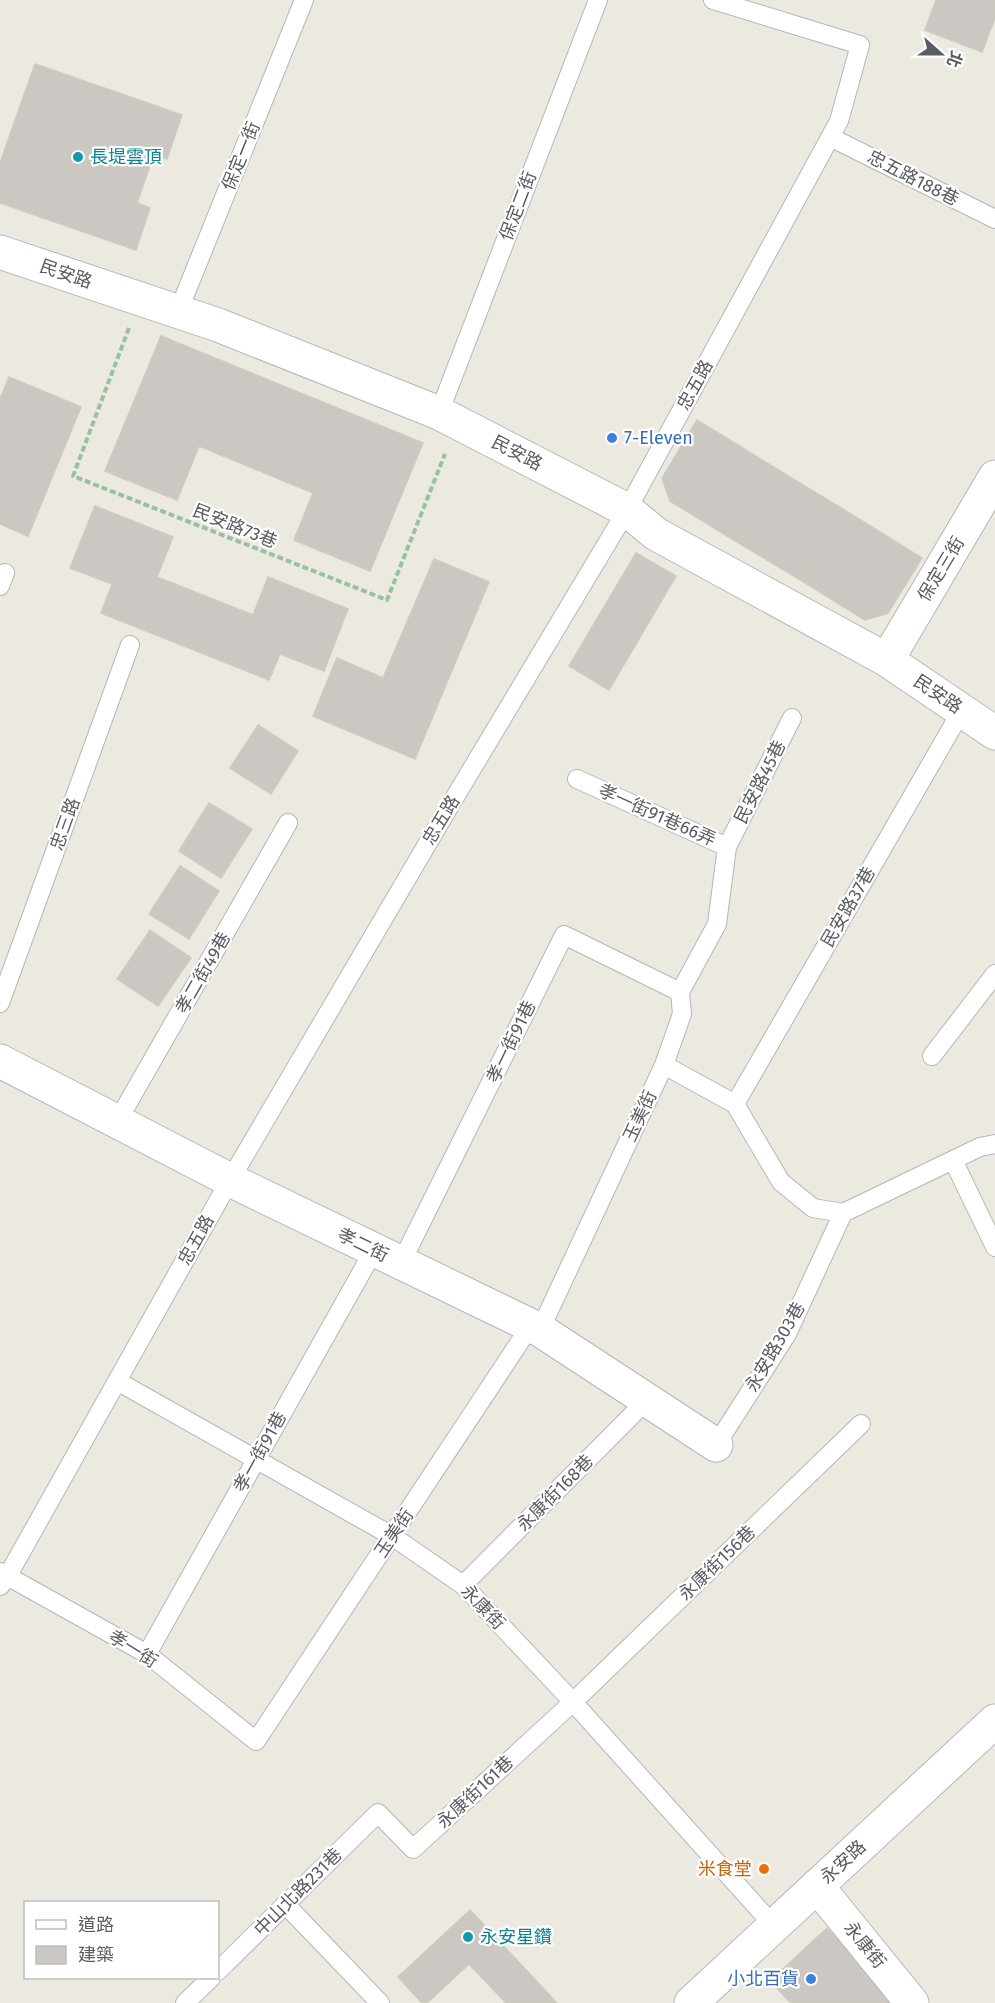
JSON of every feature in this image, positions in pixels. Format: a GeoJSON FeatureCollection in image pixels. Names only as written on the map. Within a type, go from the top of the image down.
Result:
{"type":"FeatureCollection","features":[{"type":"Feature","properties":{"kind":"street","name":"民安路"},"geometry":{"type":"LineString","coordinates":[[0,252],[218,326],[448,418],[627,510],[656,534],[887,660],[995,733]]}},
{"type":"Feature","properties":{"kind":"street","name":"保定三街"},"geometry":{"type":"LineString","coordinates":[[887,660],[995,477]]}},
{"type":"Feature","properties":{"kind":"street","name":"孝二街"},"geometry":{"type":"LineString","coordinates":[[0,1062],[230,1180],[536,1328],[716,1445]]}},
{"type":"Feature","properties":{"kind":"street","name":"永安路"},"geometry":{"type":"LineString","coordinates":[[691,2003],[995,1721]]}},
{"type":"Feature","properties":{"kind":"street","name":"永康街"},"geometry":{"type":"LineString","coordinates":[[817,1886],[912,2003]]}},
{"type":"Feature","properties":{"kind":"lane","name":"保定一街"},"geometry":{"type":"LineString","coordinates":[[178,312],[303,0]]}},
{"type":"Feature","properties":{"kind":"lane","name":"保定二街"},"geometry":{"type":"LineString","coordinates":[[448,418],[598,0]]}},
{"type":"Feature","properties":{"kind":"lane","name":"忠五路"},"geometry":{"type":"LineString","coordinates":[[2,1578],[117,1381],[230,1180],[627,510],[839,121],[860,45],[713,0]]}},
{"type":"Feature","properties":{"kind":"lane","name":"忠五路188巷"},"geometry":{"type":"LineString","coordinates":[[830,137],[995,219]]}},
{"type":"Feature","properties":{"kind":"lane","name":"忠三路"},"geometry":{"type":"LineString","coordinates":[[0,1003],[130,645]]}},
{"type":"Feature","properties":{"kind":"lane","name":"民安路37巷"},"geometry":{"type":"LineString","coordinates":[[735,1104],[962,710]]}},
{"type":"Feature","properties":{"kind":"lane","name":"民安路45巷"},"geometry":{"type":"LineString","coordinates":[[727,846],[792,718]]}},
{"type":"Feature","properties":{"kind":"lane","name":"孝一街91巷66弄"},"geometry":{"type":"LineString","coordinates":[[577,779],[727,846],[717,924],[680,992]]}},
{"type":"Feature","properties":{"kind":"lane","name":"孝二街49巷"},"geometry":{"type":"LineString","coordinates":[[117,1122],[288,823]]}},
{"type":"Feature","properties":{"kind":"lane","name":"孝一街91巷"},"geometry":{"type":"LineString","coordinates":[[147,1654],[256,1459],[387,1256],[564,935],[680,992]]}},
{"type":"Feature","properties":{"kind":"lane"},"geometry":{"type":"LineString","coordinates":[[932,1056],[995,974]]}},
{"type":"Feature","properties":{"kind":"lane","name":"玉美街"},"geometry":{"type":"LineString","coordinates":[[256,1741],[392,1536],[536,1328],[664,1065],[682,1014],[680,992]]}},
{"type":"Feature","properties":{"kind":"lane"},"geometry":{"type":"LineString","coordinates":[[664,1065],[735,1104],[781,1182],[813,1208],[843,1213],[980,1147],[995,1144]]}},
{"type":"Feature","properties":{"kind":"lane"},"geometry":{"type":"LineString","coordinates":[[953,1160],[995,1247]]}},
{"type":"Feature","properties":{"kind":"lane","name":"永安路303巷"},"geometry":{"type":"LineString","coordinates":[[716,1445],[787,1334],[843,1213]]}},
{"type":"Feature","properties":{"kind":"lane","name":"永康街"},"geometry":{"type":"LineString","coordinates":[[117,1381],[392,1536],[463,1585],[573,1702],[774,1926]]}},
{"type":"Feature","properties":{"kind":"lane","name":"永康街168巷"},"geometry":{"type":"LineString","coordinates":[[463,1585],[647,1400]]}},
{"type":"Feature","properties":{"kind":"lane","name":"永康街156巷"},"geometry":{"type":"LineString","coordinates":[[573,1702],[861,1424]]}},
{"type":"Feature","properties":{"kind":"lane","name":"孝一街"},"geometry":{"type":"LineString","coordinates":[[2,1578],[147,1654],[256,1741]]}},
{"type":"Feature","properties":{"kind":"lane","name":"永康街161巷"},"geometry":{"type":"LineString","coordinates":[[378,1813],[413,1849],[573,1702]]}},
{"type":"Feature","properties":{"kind":"lane","name":"中山北路231巷"},"geometry":{"type":"LineString","coordinates":[[219,1970],[378,1813]]}},
{"type":"Feature","properties":{"kind":"lane"},"geometry":{"type":"LineString","coordinates":[[285,1904],[380,2003]]}},
{"type":"Feature","properties":{"kind":"lane"},"geometry":{"type":"LineString","coordinates":[[185,2003],[209,1979]]}},
{"type":"Feature","properties":{"kind":"path","name":"民安路73巷"},"geometry":{"type":"LineString","coordinates":[[140,299],[73,476],[387,600],[448,418]]}},
{"type":"Feature","properties":{"kind":"building"},"geometry":{"type":"Polygon","coordinates":[[[936,0],[995,0],[995,18],[982,52],[925,30],[936,0]]]}},
{"type":"Feature","properties":{"kind":"building","name":"長堤雲頂"},"geometry":{"type":"Polygon","coordinates":[[[35,64],[182,115],[167,159],[154,154],[137,203],[150,208],[136,250],[0,203],[0,163],[35,64]]]}},
{"type":"Feature","properties":{"kind":"building"},"geometry":{"type":"Polygon","coordinates":[[[161,336],[423,443],[370,571],[294,540],[313,493],[199,446],[177,500],[105,471],[161,336]]]}},
{"type":"Feature","properties":{"kind":"building"},"geometry":{"type":"Polygon","coordinates":[[[9,377],[81,407],[28,536],[0,524],[0,399],[9,377]]]}},
{"type":"Feature","properties":{"kind":"building"},"geometry":{"type":"Polygon","coordinates":[[[697,420],[780,471],[737,542],[670,501],[662,478],[697,420]]]}},
{"type":"Feature","properties":{"kind":"building"},"geometry":{"type":"Polygon","coordinates":[[[780,471],[846,511],[802,581],[737,542],[780,471]]]}},
{"type":"Feature","properties":{"kind":"building"},"geometry":{"type":"Polygon","coordinates":[[[95,506],[173,537],[157,577],[253,615],[268,577],[348,609],[324,671],[280,654],[269,680],[101,613],[112,584],[70,568],[95,506]]]}},
{"type":"Feature","properties":{"kind":"building"},"geometry":{"type":"Polygon","coordinates":[[[846,511],[922,558],[888,613],[865,620],[802,581],[846,511]]]}},
{"type":"Feature","properties":{"kind":"building"},"geometry":{"type":"Polygon","coordinates":[[[636,553],[676,576],[609,690],[569,666],[636,553]]]}},
{"type":"Feature","properties":{"kind":"building"},"geometry":{"type":"Polygon","coordinates":[[[434,559],[489,582],[415,759],[313,716],[337,658],[383,678],[434,559]]]}},
{"type":"Feature","properties":{"kind":"building"},"geometry":{"type":"Polygon","coordinates":[[[258,725],[298,751],[271,794],[230,768],[258,725]]]}},
{"type":"Feature","properties":{"kind":"building"},"geometry":{"type":"Polygon","coordinates":[[[209,803],[252,829],[221,878],[179,851],[209,803]]]}},
{"type":"Feature","properties":{"kind":"building"},"geometry":{"type":"Polygon","coordinates":[[[180,866],[219,891],[189,939],[149,914],[180,866]]]}},
{"type":"Feature","properties":{"kind":"building"},"geometry":{"type":"Polygon","coordinates":[[[150,930],[191,958],[158,1006],[117,979],[150,930]]]}},
{"type":"Feature","properties":{"kind":"building","name":"永安星鑽"},"geometry":{"type":"Polygon","coordinates":[[[470,1910],[557,2003],[506,2003],[469,1964],[427,2003],[422,2003],[398,1977],[470,1910]]]}},
{"type":"Feature","properties":{"kind":"building"},"geometry":{"type":"Polygon","coordinates":[[[827,1928],[896,2003],[791,2003],[770,1981],[827,1928]]]}},
{"type":"Feature","properties":{"kind":"place","name":"長堤雲頂"},"geometry":{"type":"Point","coordinates":[78,157]}},
{"type":"Feature","properties":{"kind":"place","name":"7-Eleven"},"geometry":{"type":"Point","coordinates":[612,438]}},
{"type":"Feature","properties":{"kind":"place","name":"米食堂"},"geometry":{"type":"Point","coordinates":[764,1869]}},
{"type":"Feature","properties":{"kind":"place","name":"永安星鑽"},"geometry":{"type":"Point","coordinates":[468,1937]}},
{"type":"Feature","properties":{"kind":"place","name":"小北百貨"},"geometry":{"type":"Point","coordinates":[811,1979]}}]}
